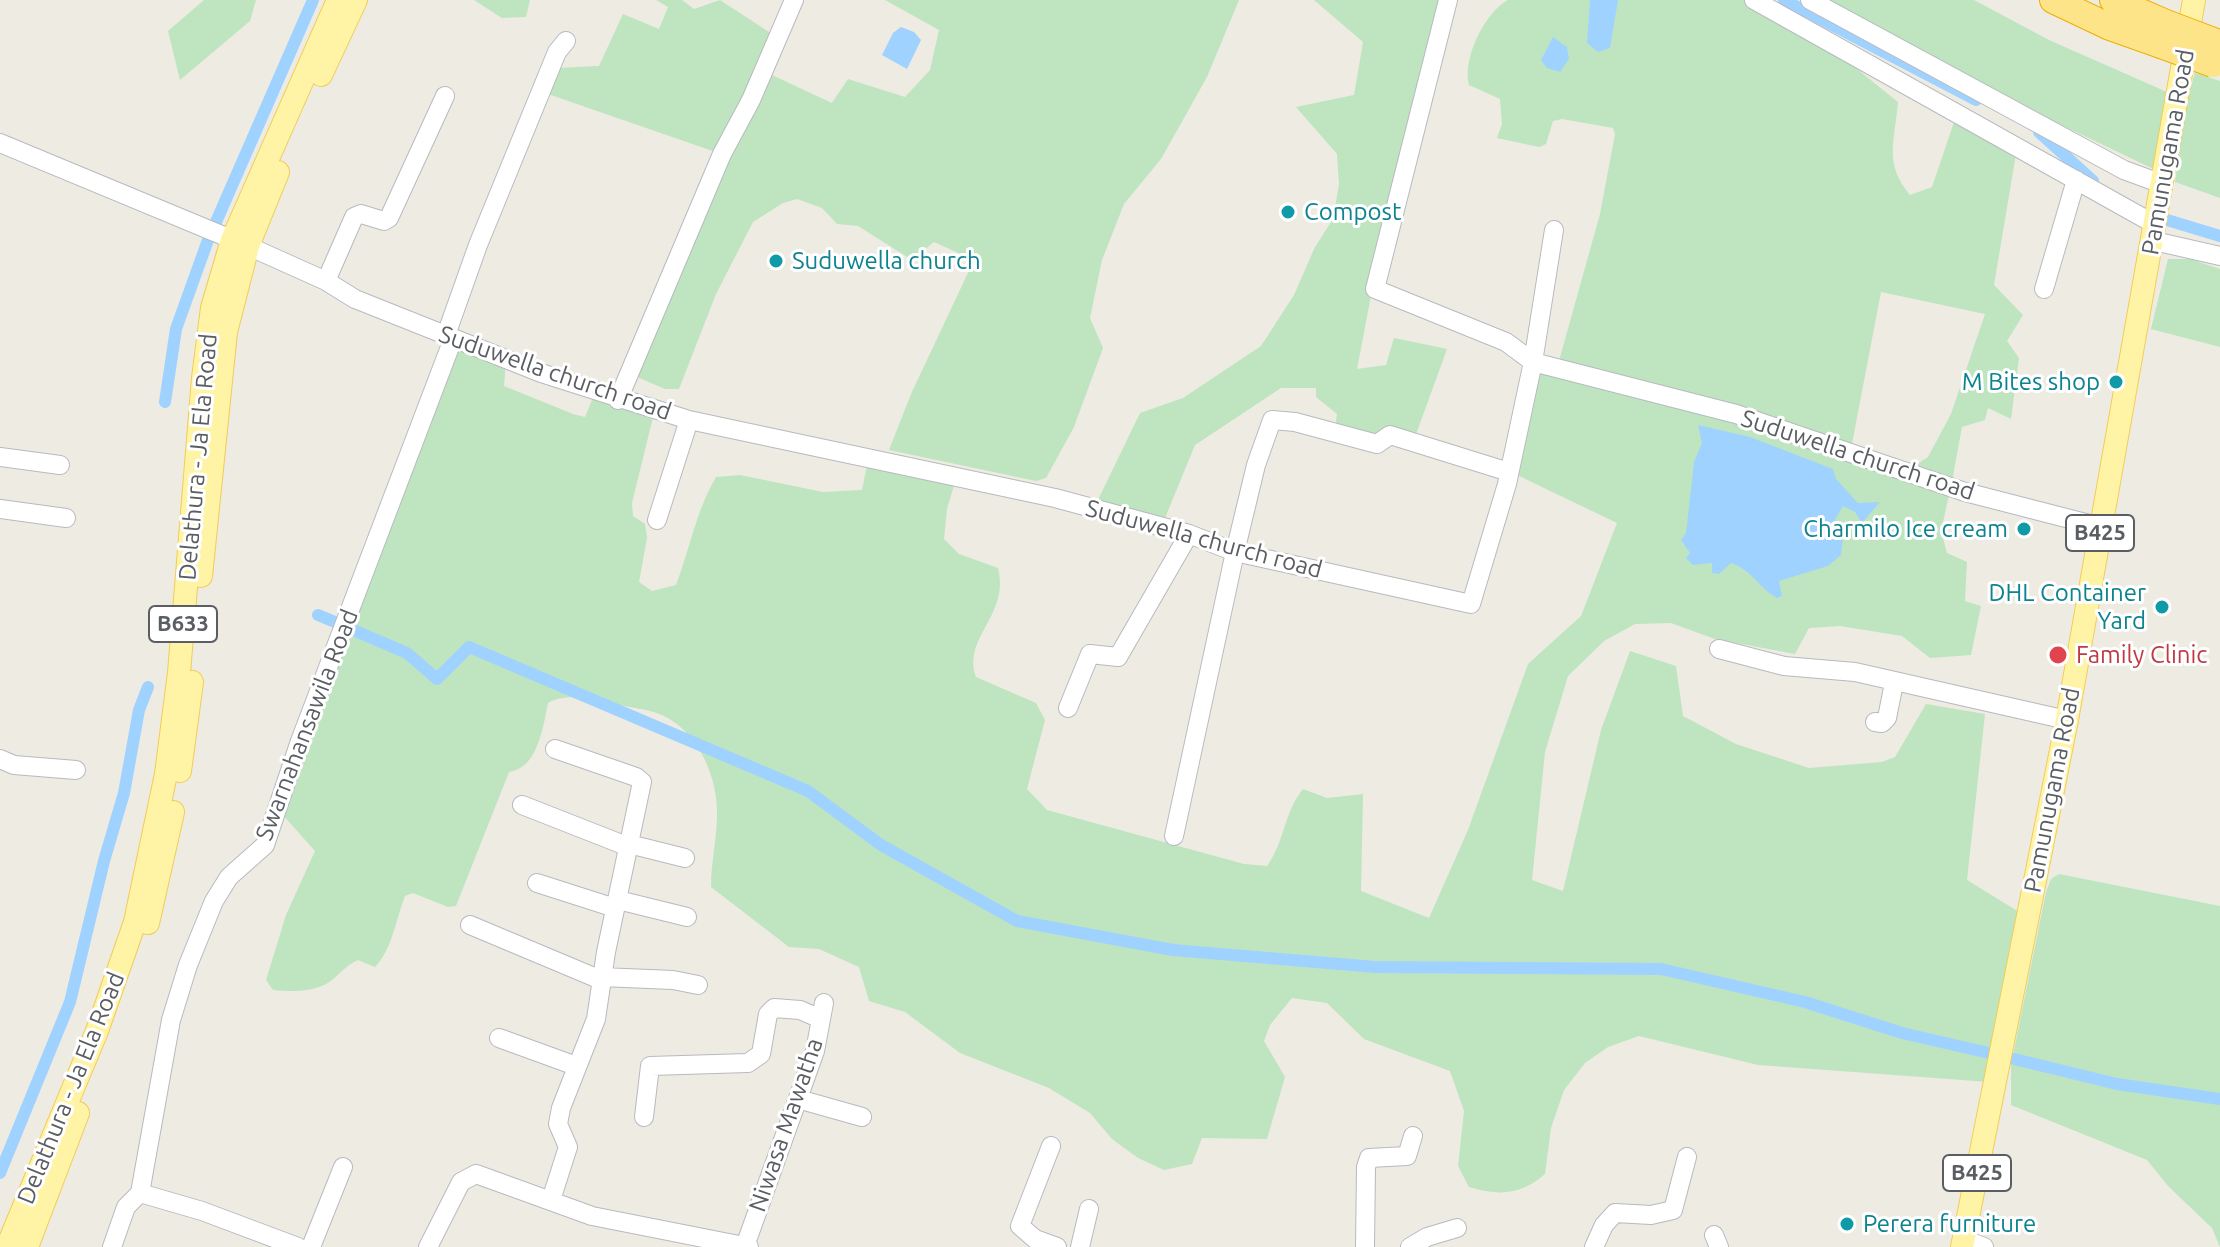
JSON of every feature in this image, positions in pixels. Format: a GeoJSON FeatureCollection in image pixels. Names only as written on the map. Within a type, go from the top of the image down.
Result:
{"type":"FeatureCollection","features":[{"type":"Feature","properties":{"kind":"highway"},"geometry":{"type":"LineString","coordinates":[[2053,0],[2110,27],[2163,34],[2218,54]]}},
{"type":"Feature","properties":{"kind":"highway"},"geometry":{"type":"LineString","coordinates":[[2113,0],[2163,34]]}},
{"type":"Feature","properties":{"kind":"main road","name":"Delathura - Ja Ela Road"},"geometry":{"type":"LineString","coordinates":[[7,1247],[97,1031],[135,922],[166,774],[179,673],[208,336],[240,243],[338,0]]}},
{"type":"Feature","properties":{"kind":"main road","name":"Delathura - Ja Ela Road"},"geometry":{"type":"LineString","coordinates":[[27,1247],[112,1035],[160,880],[188,729],[211,464],[240,243],[356,0]]}},
{"type":"Feature","properties":{"kind":"main road","name":"Pamunugama Road"},"geometry":{"type":"LineString","coordinates":[[1970,1244],[1997,1065],[2067,720],[2194,0]]}},
{"type":"Feature","properties":{"kind":"street"},"geometry":{"type":"LineString","coordinates":[[618,400],[722,154],[794,0]]}},
{"type":"Feature","properties":{"kind":"street"},"geometry":{"type":"LineString","coordinates":[[1448,0],[1375,289],[1506,342],[1533,362],[1554,230]]}},
{"type":"Feature","properties":{"kind":"street"},"geometry":{"type":"LineString","coordinates":[[1754,0],[2076,180],[2155,233],[2220,256]]}},
{"type":"Feature","properties":{"kind":"street"},"geometry":{"type":"LineString","coordinates":[[1810,0],[2124,170],[2162,184]]}},
{"type":"Feature","properties":{"kind":"street","name":"Swarnahansawila Road"},"geometry":{"type":"LineString","coordinates":[[112,1247],[126,1207],[139,1194],[160,1073],[188,965],[221,889],[229,877],[265,845],[514,153],[557,52],[566,41]]}},
{"type":"Feature","properties":{"kind":"street"},"geometry":{"type":"LineString","coordinates":[[326,281],[354,217],[371,216],[384,221],[389,218],[445,96]]}},
{"type":"Feature","properties":{"kind":"street","name":"Suduwella church road"},"geometry":{"type":"LineString","coordinates":[[0,143],[240,243],[326,281],[355,299],[618,400],[689,420],[1055,498],[1189,534],[1235,552],[1471,604],[1509,472],[1533,362],[1736,414],[1965,492],[2101,527]]}},
{"type":"Feature","properties":{"kind":"street"},"geometry":{"type":"LineString","coordinates":[[2044,289],[2076,180]]}},
{"type":"Feature","properties":{"kind":"street"},"geometry":{"type":"LineString","coordinates":[[1174,836],[1256,465],[1267,430],[1277,419],[1377,444],[1390,435],[1509,472]]}},
{"type":"Feature","properties":{"kind":"street"},"geometry":{"type":"LineString","coordinates":[[657,520],[689,420]]}},
{"type":"Feature","properties":{"kind":"street"},"geometry":{"type":"LineString","coordinates":[[0,457],[60,465]]}},
{"type":"Feature","properties":{"kind":"street"},"geometry":{"type":"LineString","coordinates":[[0,509],[66,518]]}},
{"type":"Feature","properties":{"kind":"street"},"geometry":{"type":"LineString","coordinates":[[1068,708],[1090,654],[1118,657],[1189,534]]}},
{"type":"Feature","properties":{"kind":"street"},"geometry":{"type":"LineString","coordinates":[[1719,649],[1784,666],[1855,672],[2067,720]]}},
{"type":"Feature","properties":{"kind":"street"},"geometry":{"type":"LineString","coordinates":[[1875,722],[1882,723],[1887,718],[1894,683]]}},
{"type":"Feature","properties":{"kind":"street"},"geometry":{"type":"LineString","coordinates":[[551,1200],[568,1147],[558,1124],[561,1108],[596,1019],[601,978],[641,780],[555,749]]}},
{"type":"Feature","properties":{"kind":"street"},"geometry":{"type":"LineString","coordinates":[[0,759],[14,765],[76,770]]}},
{"type":"Feature","properties":{"kind":"street"},"geometry":{"type":"LineString","coordinates":[[522,805],[629,845],[685,858]]}},
{"type":"Feature","properties":{"kind":"street"},"geometry":{"type":"LineString","coordinates":[[537,883],[616,904],[687,917]]}},
{"type":"Feature","properties":{"kind":"street"},"geometry":{"type":"LineString","coordinates":[[470,925],[601,978],[673,980],[698,985]]}},
{"type":"Feature","properties":{"kind":"street","name":"Niwasa Mawatha"},"geometry":{"type":"LineString","coordinates":[[644,1117],[650,1066],[748,1063],[761,1054],[768,1014],[774,1008],[822,1011],[815,1051],[747,1246]]}},
{"type":"Feature","properties":{"kind":"street"},"geometry":{"type":"LineString","coordinates":[[499,1038],[576,1066]]}},
{"type":"Feature","properties":{"kind":"street"},"geometry":{"type":"LineString","coordinates":[[798,1099],[862,1117]]}},
{"type":"Feature","properties":{"kind":"street"},"geometry":{"type":"LineString","coordinates":[[1365,1247],[1366,1167],[1369,1158],[1407,1156],[1413,1136]]}},
{"type":"Feature","properties":{"kind":"street"},"geometry":{"type":"LineString","coordinates":[[1051,1146],[1020,1226],[1033,1243],[1057,1247]]}},
{"type":"Feature","properties":{"kind":"street"},"geometry":{"type":"LineString","coordinates":[[1594,1247],[1604,1225],[1615,1213],[1651,1215],[1673,1210],[1687,1157]]}},
{"type":"Feature","properties":{"kind":"street"},"geometry":{"type":"LineString","coordinates":[[311,1247],[343,1167]]}},
{"type":"Feature","properties":{"kind":"street"},"geometry":{"type":"LineString","coordinates":[[428,1247],[461,1182],[476,1174],[635,1226],[747,1246]]}},
{"type":"Feature","properties":{"kind":"street"},"geometry":{"type":"LineString","coordinates":[[139,1194],[202,1211],[298,1247]]}},
{"type":"Feature","properties":{"kind":"street"},"geometry":{"type":"LineString","coordinates":[[1080,1247],[1089,1209]]}},
{"type":"Feature","properties":{"kind":"street"},"geometry":{"type":"LineString","coordinates":[[1410,1247],[1427,1237],[1457,1228]]}},
{"type":"Feature","properties":{"kind":"green space"},"geometry":{"type":"Polygon","coordinates":[[[204,0],[256,0],[250,21],[180,80],[168,31],[204,0]]]}},
{"type":"Feature","properties":{"kind":"green space"},"geometry":{"type":"Polygon","coordinates":[[[474,0],[530,0],[526,17],[502,18],[474,0]]]}},
{"type":"Feature","properties":{"kind":"green space"},"geometry":{"type":"Polygon","coordinates":[[[656,0],[682,0],[694,9],[720,0],[772,34],[757,68],[832,103],[848,79],[905,97],[930,70],[939,30],[885,0],[1239,0],[1207,77],[1161,159],[1124,204],[1102,260],[1090,318],[1103,348],[1074,427],[1046,478],[1036,481],[889,450],[911,394],[974,260],[934,242],[912,260],[858,226],[837,224],[822,208],[797,199],[783,203],[753,222],[716,294],[679,389],[665,389],[637,377],[730,157],[545,93],[557,68],[599,66],[623,14],[659,29],[668,7],[656,0]]]}},
{"type":"Feature","properties":{"kind":"green space"},"geometry":{"type":"Polygon","coordinates":[[[1314,0],[1443,0],[1388,207],[1357,369],[1386,365],[1394,338],[1447,349],[1415,437],[1376,439],[1335,429],[1337,414],[1316,397],[1316,388],[1281,388],[1195,445],[1165,518],[1097,502],[1140,413],[1183,398],[1261,346],[1294,295],[1315,247],[1333,219],[1339,184],[1337,154],[1296,107],[1354,95],[1363,42],[1314,0]]]}},
{"type":"Feature","properties":{"kind":"green space"},"geometry":{"type":"Polygon","coordinates":[[[1508,0],[1743,0],[1832,49],[1898,102],[1893,140],[1894,162],[1896,172],[1910,195],[1932,187],[1954,122],[2017,148],[1994,285],[2023,315],[2007,341],[2019,358],[2011,419],[1988,408],[1985,420],[1962,427],[1952,481],[1911,468],[1928,457],[1951,414],[1985,314],[1881,292],[1851,449],[1559,361],[1600,214],[1615,134],[1613,128],[1562,119],[1553,121],[1546,144],[1539,147],[1497,138],[1502,124],[1500,99],[1469,85],[1468,75],[1472,51],[1483,26],[1508,0]]]}},
{"type":"Feature","properties":{"kind":"green space"},"geometry":{"type":"Polygon","coordinates":[[[1827,0],[1974,0],[2049,40],[2167,92],[2164,174],[2032,111],[1827,0]]]}},
{"type":"Feature","properties":{"kind":"green space"},"geometry":{"type":"Polygon","coordinates":[[[2195,73],[2220,81],[2220,198],[2175,182],[2186,102],[2195,73]]]}},
{"type":"Feature","properties":{"kind":"green space"},"geometry":{"type":"Polygon","coordinates":[[[2168,259],[2190,259],[2220,269],[2220,347],[2151,329],[2168,259]]]}},
{"type":"Feature","properties":{"kind":"green space"},"geometry":{"type":"Polygon","coordinates":[[[458,343],[506,361],[504,386],[573,414],[585,417],[597,388],[656,405],[632,503],[633,516],[645,524],[647,538],[639,582],[652,591],[676,585],[698,517],[716,477],[740,475],[823,492],[862,490],[868,460],[956,479],[947,509],[944,539],[959,554],[998,568],[1000,585],[993,613],[975,650],[973,663],[976,677],[1036,703],[1045,720],[1027,789],[1047,810],[1244,864],[1267,866],[1303,789],[1327,798],[1363,794],[1361,891],[1429,918],[1468,830],[1528,664],[1581,616],[1617,523],[1517,475],[1540,371],[1745,425],[1949,495],[1941,531],[1947,553],[1967,562],[1965,601],[1981,606],[1971,655],[1930,658],[1902,636],[1840,626],[1809,628],[1795,654],[1715,639],[1671,623],[1635,624],[1604,641],[1568,676],[1545,752],[1532,880],[1563,891],[1601,730],[1630,651],[1676,666],[1683,716],[1736,744],[1809,768],[1882,762],[1895,757],[1926,704],[1985,714],[1967,880],[2019,912],[1989,1082],[1758,1065],[1639,1036],[1608,1047],[1585,1063],[1564,1090],[1551,1128],[1545,1174],[1518,1190],[1490,1192],[1469,1187],[1458,1166],[1464,1111],[1450,1071],[1364,1039],[1327,1003],[1292,998],[1270,1025],[1264,1041],[1285,1077],[1267,1139],[1202,1138],[1192,1164],[1164,1170],[1138,1158],[1112,1139],[1090,1113],[1049,1088],[960,1053],[905,1012],[869,1001],[859,967],[819,949],[789,947],[711,887],[717,803],[710,771],[695,742],[671,720],[657,713],[574,697],[548,703],[533,755],[519,769],[509,772],[456,906],[448,907],[413,893],[405,896],[390,943],[375,967],[358,960],[320,987],[300,991],[273,990],[266,980],[286,915],[315,851],[282,814],[458,343]]]}},
{"type":"Feature","properties":{"kind":"green space"},"geometry":{"type":"Polygon","coordinates":[[[2059,874],[2220,906],[2220,1247],[2212,1228],[2168,1186],[2147,1160],[2011,1105],[2011,1065],[2046,892],[2051,879],[2059,874]]]}},
{"type":"Feature","properties":{"kind":"water"},"geometry":{"type":"Polygon","coordinates":[[[1590,0],[1618,0],[1610,48],[1598,52],[1587,43],[1590,0]]]}},
{"type":"Feature","properties":{"kind":"water"},"geometry":{"type":"Polygon","coordinates":[[[901,27],[914,32],[921,40],[907,69],[882,55],[893,33],[901,27]]]}},
{"type":"Feature","properties":{"kind":"water"},"geometry":{"type":"Polygon","coordinates":[[[1553,37],[1567,47],[1569,59],[1560,72],[1547,68],[1541,60],[1553,37]]]}},
{"type":"Feature","properties":{"kind":"water"},"geometry":{"type":"Polygon","coordinates":[[[1698,425],[1750,437],[1833,469],[1836,479],[1858,503],[1880,502],[1862,523],[1855,512],[1843,506],[1829,530],[1843,537],[1841,555],[1828,566],[1779,581],[1782,596],[1777,598],[1731,563],[1719,574],[1712,573],[1712,563],[1693,565],[1686,558],[1690,553],[1681,540],[1686,533],[1694,462],[1702,443],[1698,425]]]}},
{"type":"Feature","properties":{"kind":"waterway"},"geometry":{"type":"LineString","coordinates":[[216,222],[313,0]]}},
{"type":"Feature","properties":{"kind":"waterway"},"geometry":{"type":"LineString","coordinates":[[1784,0],[1976,100]]}},
{"type":"Feature","properties":{"kind":"waterway"},"geometry":{"type":"LineString","coordinates":[[2039,132],[2093,181]]}},
{"type":"Feature","properties":{"kind":"waterway"},"geometry":{"type":"LineString","coordinates":[[2167,220],[2220,236]]}},
{"type":"Feature","properties":{"kind":"waterway"},"geometry":{"type":"LineString","coordinates":[[165,402],[176,329],[208,240]]}},
{"type":"Feature","properties":{"kind":"waterway"},"geometry":{"type":"LineString","coordinates":[[318,615],[335,622]]}},
{"type":"Feature","properties":{"kind":"waterway"},"geometry":{"type":"LineString","coordinates":[[353,630],[407,653],[437,679],[469,647],[808,791],[881,845],[1017,921],[1173,950],[1375,967],[1661,969],[1805,1002],[1902,1033],[1989,1053]]}},
{"type":"Feature","properties":{"kind":"waterway"},"geometry":{"type":"LineString","coordinates":[[0,1173],[70,1002],[124,793],[139,710],[148,687]]}},
{"type":"Feature","properties":{"kind":"waterway"},"geometry":{"type":"LineString","coordinates":[[2010,1058],[2117,1084],[2220,1099]]}},
{"type":"Feature","properties":{"kind":"place","name":"Compost"},"geometry":{"type":"Point","coordinates":[1288,212]}},
{"type":"Feature","properties":{"kind":"place","name":"Suduwella church"},"geometry":{"type":"Point","coordinates":[776,261]}},
{"type":"Feature","properties":{"kind":"place","name":"M Bites shop"},"geometry":{"type":"Point","coordinates":[2116,382]}},
{"type":"Feature","properties":{"kind":"place","name":"Charmilo Ice cream"},"geometry":{"type":"Point","coordinates":[2024,529]}},
{"type":"Feature","properties":{"kind":"place","name":"DHL Container Yard"},"geometry":{"type":"Point","coordinates":[2162,607]}},
{"type":"Feature","properties":{"kind":"place","name":"Family Clinic"},"geometry":{"type":"Point","coordinates":[2058,655]}},
{"type":"Feature","properties":{"kind":"place","name":"Perera furniture"},"geometry":{"type":"Point","coordinates":[1847,1224]}}]}
